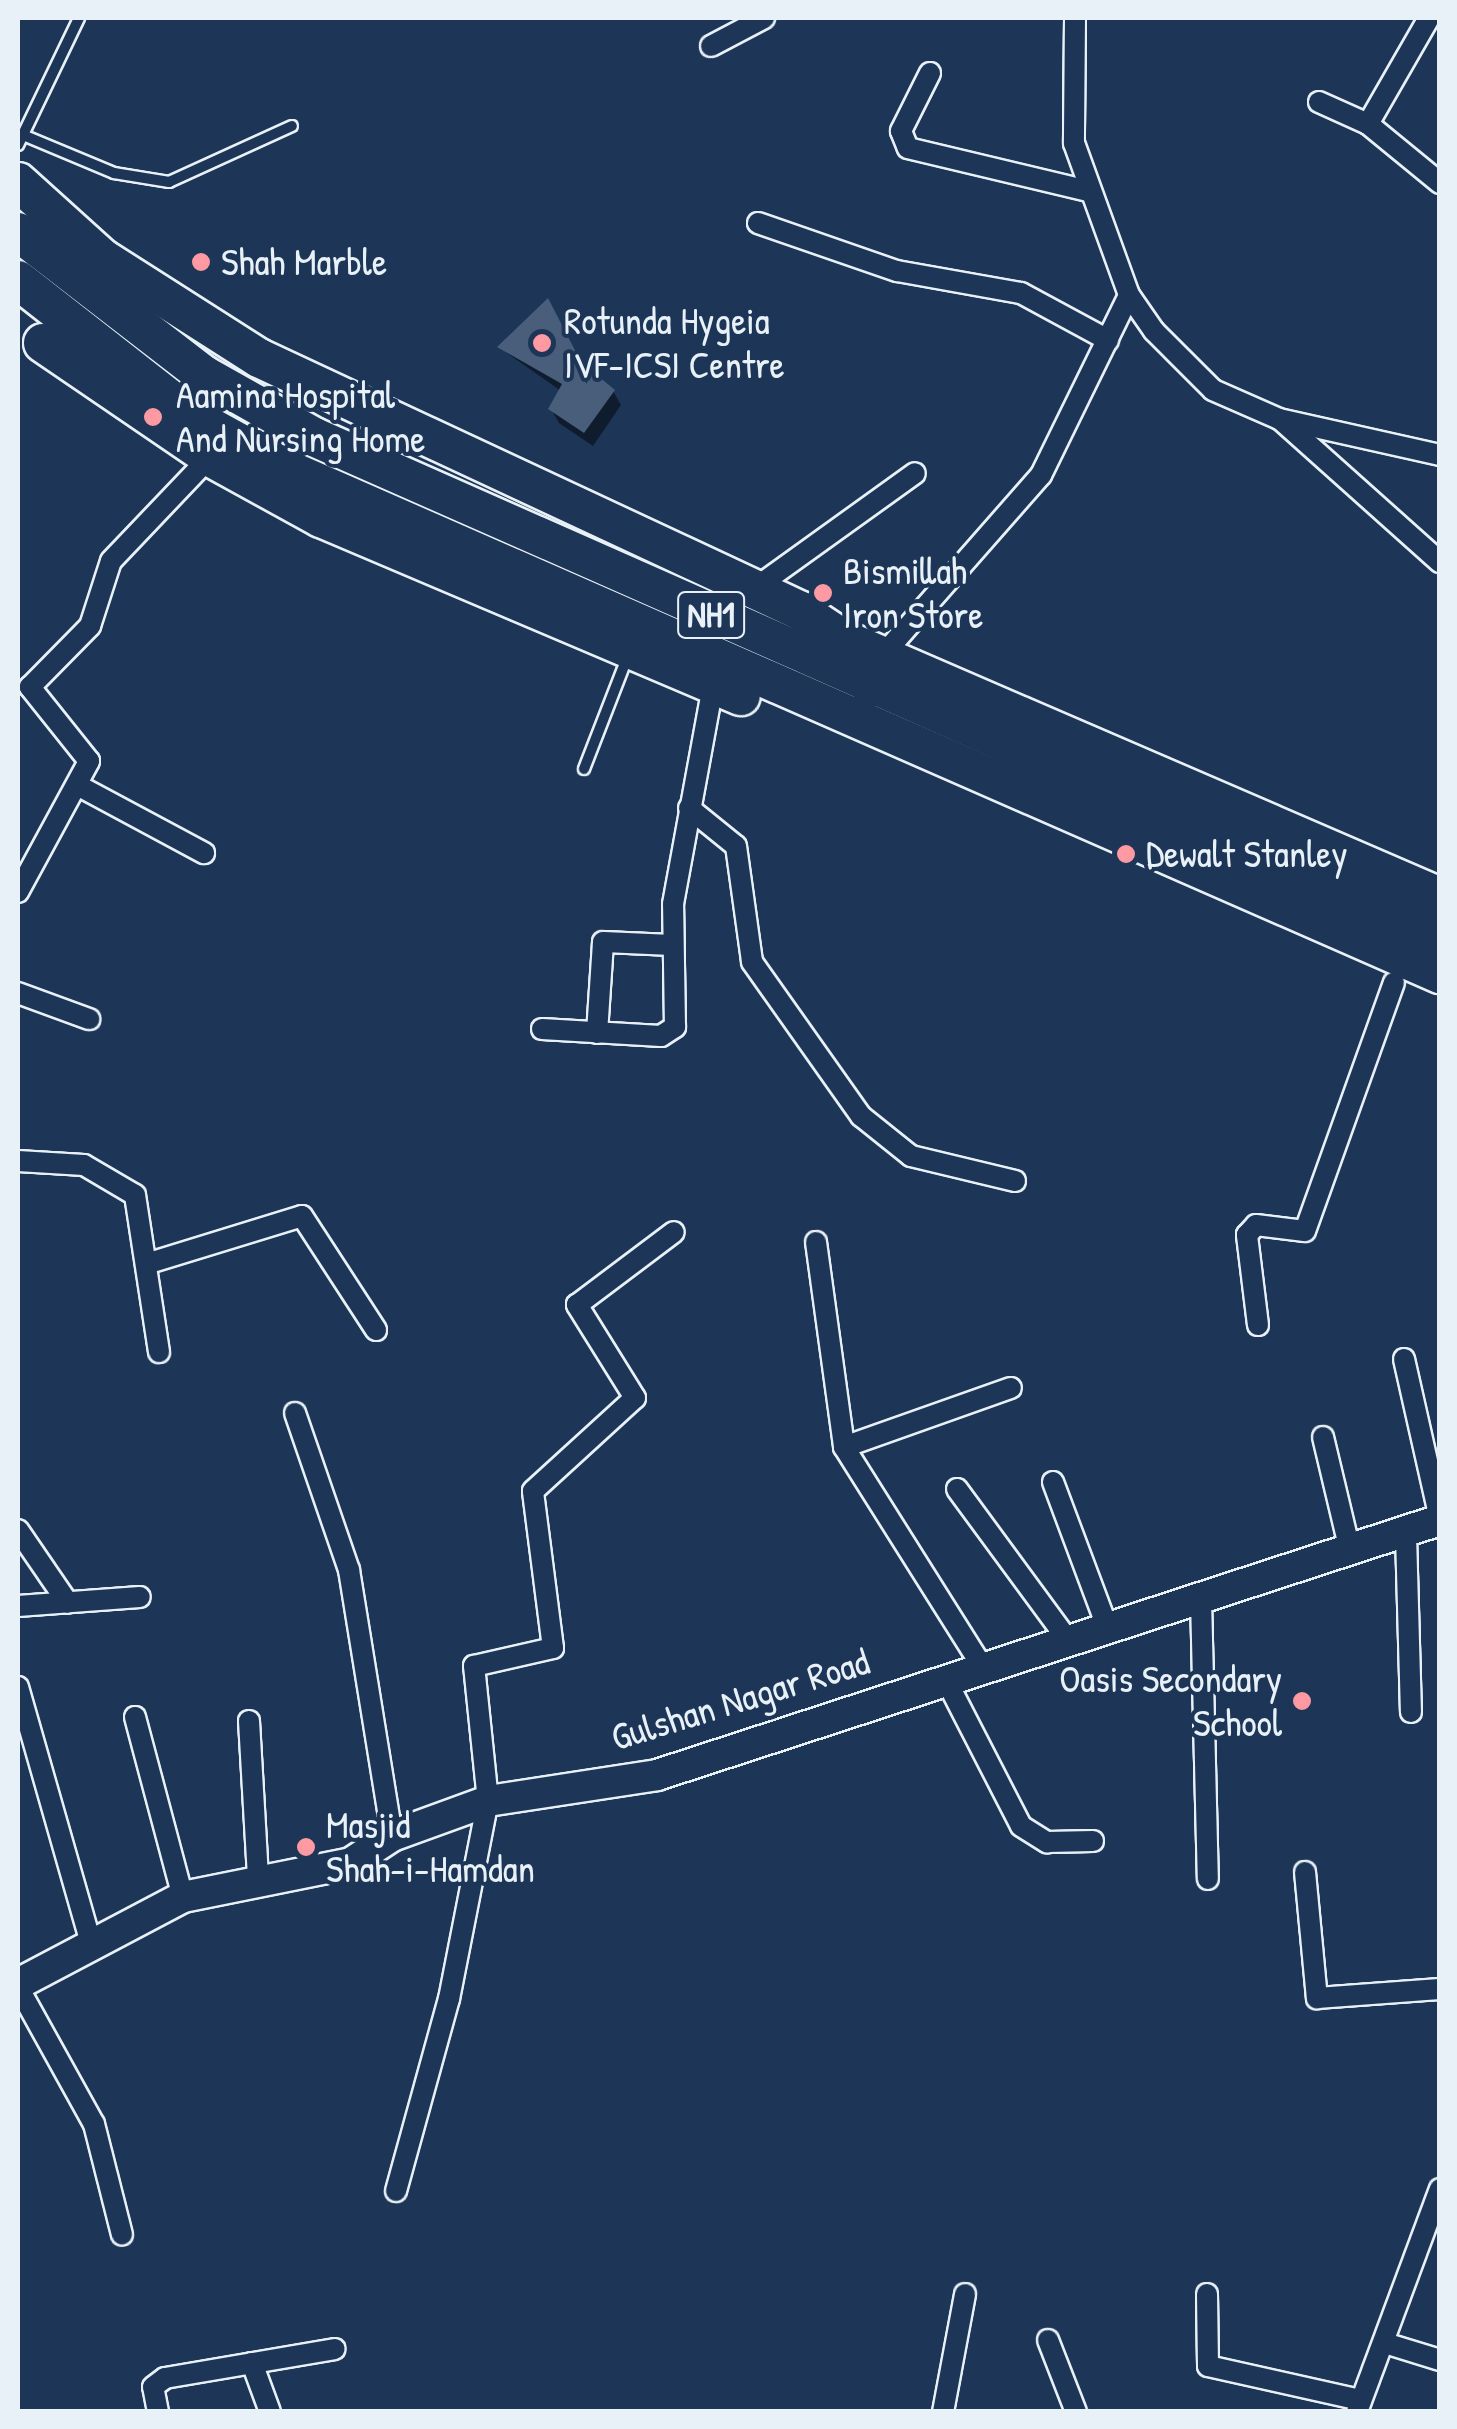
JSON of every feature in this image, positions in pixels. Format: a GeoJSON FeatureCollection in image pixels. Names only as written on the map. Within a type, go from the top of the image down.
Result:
{"type":"FeatureCollection","features":[{"type":"Feature","properties":{"kind":"highway"},"geometry":{"type":"LineString","coordinates":[[18,182],[102,258],[259,358],[758,586],[843,638],[877,672],[1440,897]]}},
{"type":"Feature","properties":{"kind":"highway","name":"NH1"},"geometry":{"type":"LineString","coordinates":[[18,232],[141,332],[260,410],[877,672],[1440,935]]}},
{"type":"Feature","properties":{"kind":"highway","name":"NH1"},"geometry":{"type":"LineString","coordinates":[[21,293],[240,446],[634,637],[1440,974]]}},
{"type":"Feature","properties":{"kind":"highway"},"geometry":{"type":"LineString","coordinates":[[30,338],[110,356]]}},
{"type":"Feature","properties":{"kind":"highway"},"geometry":{"type":"LineString","coordinates":[[30,338],[210,457],[321,518],[634,637],[713,685],[889,754],[1440,1002]]}},
{"type":"Feature","properties":{"kind":"street"},"geometry":{"type":"LineString","coordinates":[[711,46],[764,18]]}},
{"type":"Feature","properties":{"kind":"street"},"geometry":{"type":"LineString","coordinates":[[1075,18],[1071,115],[1089,191],[1129,295],[1213,390],[1279,419],[1440,455]]}},
{"type":"Feature","properties":{"kind":"street"},"geometry":{"type":"LineString","coordinates":[[1368,124],[1428,18]]}},
{"type":"Feature","properties":{"kind":"street"},"geometry":{"type":"LineString","coordinates":[[930,72],[901,131],[908,148],[1089,191]]}},
{"type":"Feature","properties":{"kind":"street"},"geometry":{"type":"LineString","coordinates":[[1319,102],[1368,124],[1440,183]]}},
{"type":"Feature","properties":{"kind":"street"},"geometry":{"type":"LineString","coordinates":[[758,223],[897,271],[1021,293],[1108,340]]}},
{"type":"Feature","properties":{"kind":"street"},"geometry":{"type":"LineString","coordinates":[[877,672],[1041,475],[1129,295]]}},
{"type":"Feature","properties":{"kind":"street"},"geometry":{"type":"LineString","coordinates":[[1279,419],[1440,562]]}},
{"type":"Feature","properties":{"kind":"street"},"geometry":{"type":"LineString","coordinates":[[18,892],[79,786],[88,752],[30,686],[90,626],[111,562],[210,457]]}},
{"type":"Feature","properties":{"kind":"street"},"geometry":{"type":"LineString","coordinates":[[758,586],[915,473]]}},
{"type":"Feature","properties":{"kind":"street"},"geometry":{"type":"LineString","coordinates":[[542,1029],[661,1036],[675,1027],[672,945],[690,808],[713,685]]}},
{"type":"Feature","properties":{"kind":"street"},"geometry":{"type":"LineString","coordinates":[[79,786],[204,854]]}},
{"type":"Feature","properties":{"kind":"street"},"geometry":{"type":"LineString","coordinates":[[690,808],[736,846],[752,962],[861,1116],[911,1156],[1015,1181]]}},
{"type":"Feature","properties":{"kind":"street"},"geometry":{"type":"LineString","coordinates":[[597,1033],[604,942],[672,945]]}},
{"type":"Feature","properties":{"kind":"street"},"geometry":{"type":"LineString","coordinates":[[1258,1325],[1247,1235],[1256,1225],[1305,1231],[1394,982]]}},
{"type":"Feature","properties":{"kind":"street"},"geometry":{"type":"LineString","coordinates":[[18,993],[90,1019]]}},
{"type":"Feature","properties":{"kind":"street"},"geometry":{"type":"LineString","coordinates":[[18,1161],[74,1162],[128,1189],[139,1202],[160,1352]]}},
{"type":"Feature","properties":{"kind":"street"},"geometry":{"type":"LineString","coordinates":[[146,1264],[302,1216],[376,1330]]}},
{"type":"Feature","properties":{"kind":"street"},"geometry":{"type":"LineString","coordinates":[[396,2192],[449,1999],[488,1800],[474,1666],[547,1654],[555,1642],[533,1491],[635,1398],[577,1305],[674,1232]]}},
{"type":"Feature","properties":{"kind":"street"},"geometry":{"type":"LineString","coordinates":[[816,1242],[844,1447],[980,1663]]}},
{"type":"Feature","properties":{"kind":"street"},"geometry":{"type":"LineString","coordinates":[[1404,1360],[1440,1520]]}},
{"type":"Feature","properties":{"kind":"street"},"geometry":{"type":"LineString","coordinates":[[844,1447],[1011,1388]]}},
{"type":"Feature","properties":{"kind":"street"},"geometry":{"type":"LineString","coordinates":[[295,1413],[349,1570],[392,1836]]}},
{"type":"Feature","properties":{"kind":"street"},"geometry":{"type":"LineString","coordinates":[[1323,1437],[1350,1550]]}},
{"type":"Feature","properties":{"kind":"street"},"geometry":{"type":"LineString","coordinates":[[1053,1482],[1106,1624]]}},
{"type":"Feature","properties":{"kind":"street"},"geometry":{"type":"LineString","coordinates":[[957,1489],[1065,1636]]}},
{"type":"Feature","properties":{"kind":"street","name":"Gulshan Nagar Road"},"geometry":{"type":"LineString","coordinates":[[18,1986],[90,1940],[183,1897],[258,1878],[351,1864],[392,1836],[488,1800],[657,1775],[980,1663],[1201,1599],[1440,1520]]}},
{"type":"Feature","properties":{"kind":"street"},"geometry":{"type":"LineString","coordinates":[[18,1530],[68,1602]]}},
{"type":"Feature","properties":{"kind":"street"},"geometry":{"type":"LineString","coordinates":[[1406,1534],[1411,1712]]}},
{"type":"Feature","properties":{"kind":"street"},"geometry":{"type":"LineString","coordinates":[[18,1606],[140,1597]]}},
{"type":"Feature","properties":{"kind":"street"},"geometry":{"type":"LineString","coordinates":[[1201,1599],[1208,1878]]}},
{"type":"Feature","properties":{"kind":"street"},"geometry":{"type":"LineString","coordinates":[[945,1678],[1020,1826],[1047,1842],[1093,1841]]}},
{"type":"Feature","properties":{"kind":"street"},"geometry":{"type":"LineString","coordinates":[[18,1688],[90,1940]]}},
{"type":"Feature","properties":{"kind":"street"},"geometry":{"type":"LineString","coordinates":[[135,1717],[183,1897]]}},
{"type":"Feature","properties":{"kind":"street"},"geometry":{"type":"LineString","coordinates":[[248,1720],[258,1878]]}},
{"type":"Feature","properties":{"kind":"street"},"geometry":{"type":"LineString","coordinates":[[1305,1872],[1317,1998],[1440,1989]]}},
{"type":"Feature","properties":{"kind":"street"},"geometry":{"type":"LineString","coordinates":[[18,1986],[94,2124],[122,2234]]}},
{"type":"Feature","properties":{"kind":"street"},"geometry":{"type":"LineString","coordinates":[[1207,2294],[1208,2366],[1358,2406],[1388,2344],[1440,2188]]}},
{"type":"Feature","properties":{"kind":"street"},"geometry":{"type":"LineString","coordinates":[[943,2412],[966,2294]]}},
{"type":"Feature","properties":{"kind":"street"},"geometry":{"type":"LineString","coordinates":[[1048,2340],[1076,2412]]}},
{"type":"Feature","properties":{"kind":"street"},"geometry":{"type":"LineString","coordinates":[[1388,2344],[1440,2360]]}},
{"type":"Feature","properties":{"kind":"street"},"geometry":{"type":"LineString","coordinates":[[158,2412],[153,2386],[164,2378],[335,2349]]}},
{"type":"Feature","properties":{"kind":"street"},"geometry":{"type":"LineString","coordinates":[[252,2363],[270,2412]]}},
{"type":"Feature","properties":{"kind":"lane"},"geometry":{"type":"LineString","coordinates":[[79,18],[20,140],[114,173],[169,182],[292,126]]}},
{"type":"Feature","properties":{"kind":"lane"},"geometry":{"type":"LineString","coordinates":[[584,769],[634,637]]}},
{"type":"Feature","properties":{"kind":"building"},"geometry":{"type":"Polygon","coordinates":[[[548,298],[581,362],[615,390],[584,433],[548,409],[562,384],[497,347],[548,298]]]}},
{"type":"Feature","properties":{"kind":"place","name":"Shah Marble"},"geometry":{"type":"Point","coordinates":[201,262]}},
{"type":"Feature","properties":{"kind":"place","name":"Rotunda Hygeia IVF-ICSI Centre"},"geometry":{"type":"Point","coordinates":[542,343]}},
{"type":"Feature","properties":{"kind":"place","name":"Aamina Hospital And Nursing Home"},"geometry":{"type":"Point","coordinates":[153,417]}},
{"type":"Feature","properties":{"kind":"place","name":"Bismillah Iron Store"},"geometry":{"type":"Point","coordinates":[823,593]}},
{"type":"Feature","properties":{"kind":"place","name":"Dewalt Stanley"},"geometry":{"type":"Point","coordinates":[1126,854]}},
{"type":"Feature","properties":{"kind":"place","name":"Oasis Secondary School"},"geometry":{"type":"Point","coordinates":[1302,1701]}},
{"type":"Feature","properties":{"kind":"place","name":"Masjid Shah-i-Hamdan"},"geometry":{"type":"Point","coordinates":[306,1847]}}]}
